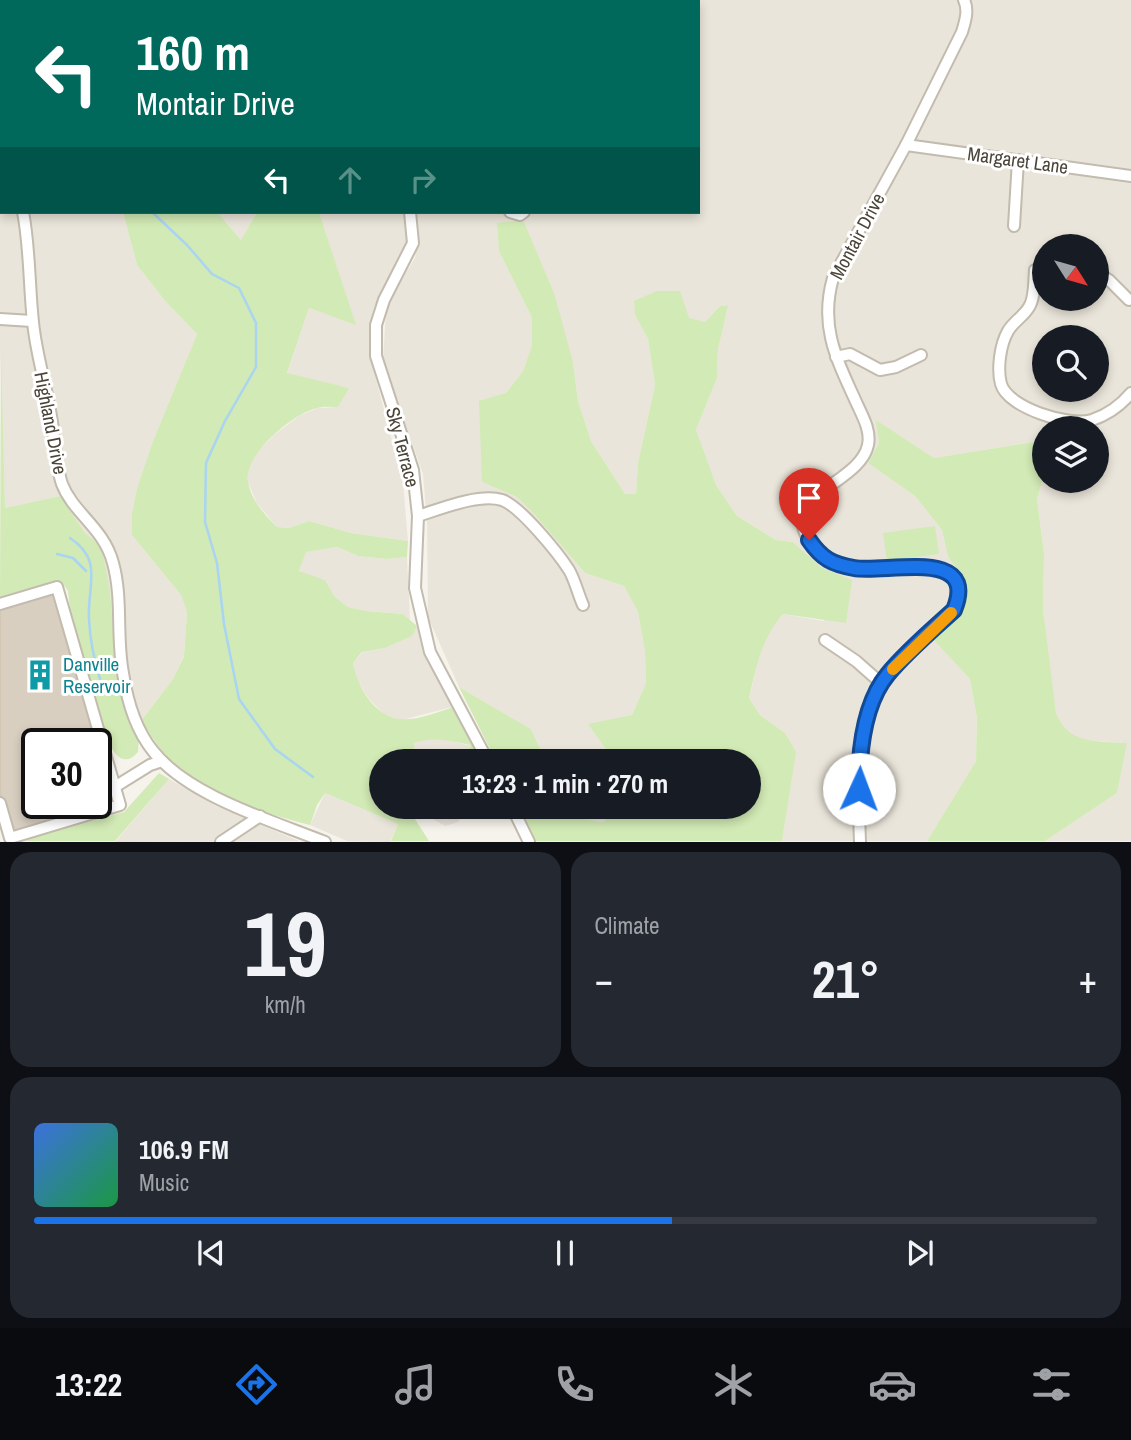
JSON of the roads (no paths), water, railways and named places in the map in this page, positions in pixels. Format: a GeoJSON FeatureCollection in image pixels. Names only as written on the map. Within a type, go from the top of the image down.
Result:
{"type":"FeatureCollection","features":[{"type":"Feature","properties":{"kind":"street","name":"Montair Drive"},"geometry":{"type":"LineString","coordinates":[[860,842],[859,766],[863,734],[874,699],[886,675],[954,610],[960,597],[960,588],[954,577],[939,568],[857,569],[831,562],[818,554],[803,529],[801,519],[806,507],[815,497],[856,468],[869,443],[867,425],[836,357],[827,319],[828,297],[834,278],[906,145],[962,32],[966,18],[964,0]]}},
{"type":"Feature","properties":{"kind":"street","name":"Margaret Lane"},"geometry":{"type":"LineString","coordinates":[[906,145],[1131,176]]}},
{"type":"Feature","properties":{"kind":"street"},"geometry":{"type":"LineString","coordinates":[[1014,226],[1018,160]]}},
{"type":"Feature","properties":{"kind":"street","name":"Highland Drive"},"geometry":{"type":"LineString","coordinates":[[23,214],[33,321],[61,481],[66,493],[105,540],[114,563],[122,671],[140,731],[162,761],[200,789],[325,842]]}},
{"type":"Feature","properties":{"kind":"street","name":"Sky Terrace"},"geometry":{"type":"LineString","coordinates":[[410,214],[413,243],[384,300],[376,325],[376,356],[413,470],[418,516],[415,589],[430,652],[482,749]]}},
{"type":"Feature","properties":{"kind":"street"},"geometry":{"type":"LineString","coordinates":[[1110,281],[1130,300]]}},
{"type":"Feature","properties":{"kind":"street"},"geometry":{"type":"LineString","coordinates":[[1032,288],[1029,307],[1007,332],[1002,349],[1002,386],[1009,397],[1036,412],[1083,421],[1092,420],[1116,408],[1131,393]]}},
{"type":"Feature","properties":{"kind":"street"},"geometry":{"type":"LineString","coordinates":[[0,319],[33,321]]}},
{"type":"Feature","properties":{"kind":"street"},"geometry":{"type":"LineString","coordinates":[[836,357],[850,354],[880,370],[896,367],[921,355]]}},
{"type":"Feature","properties":{"kind":"street"},"geometry":{"type":"LineString","coordinates":[[418,516],[456,503],[493,499],[505,501],[550,545],[570,571],[583,605]]}},
{"type":"Feature","properties":{"kind":"street"},"geometry":{"type":"LineString","coordinates":[[0,604],[57,587],[120,805],[10,838],[0,803]]}},
{"type":"Feature","properties":{"kind":"street"},"geometry":{"type":"LineString","coordinates":[[825,640],[856,661],[882,684]]}},
{"type":"Feature","properties":{"kind":"street"},"geometry":{"type":"LineString","coordinates":[[114,787],[150,765],[162,761]]}},
{"type":"Feature","properties":{"kind":"street"},"geometry":{"type":"LineString","coordinates":[[221,842],[260,816]]}},
{"type":"Feature","properties":{"kind":"street"},"geometry":{"type":"LineString","coordinates":[[518,819],[529,842]]}},
{"type":"Feature","properties":{"kind":"waterway"},"geometry":{"type":"LineString","coordinates":[[154,214],[187,245],[212,274],[239,288],[256,323],[256,367],[225,421],[206,463],[205,522],[217,563],[224,624],[239,699],[275,749],[313,777]]}},
{"type":"Feature","properties":{"kind":"waterway"},"geometry":{"type":"LineString","coordinates":[[70,538],[87,555],[92,574],[90,627],[100,679]]}},
{"type":"Feature","properties":{"kind":"waterway"},"geometry":{"type":"LineString","coordinates":[[57,554],[73,558],[86,571]]}},
{"type":"Feature","properties":{"kind":"place","name":"Danville Reservoir"},"geometry":{"type":"Point","coordinates":[40,675]}}]}
